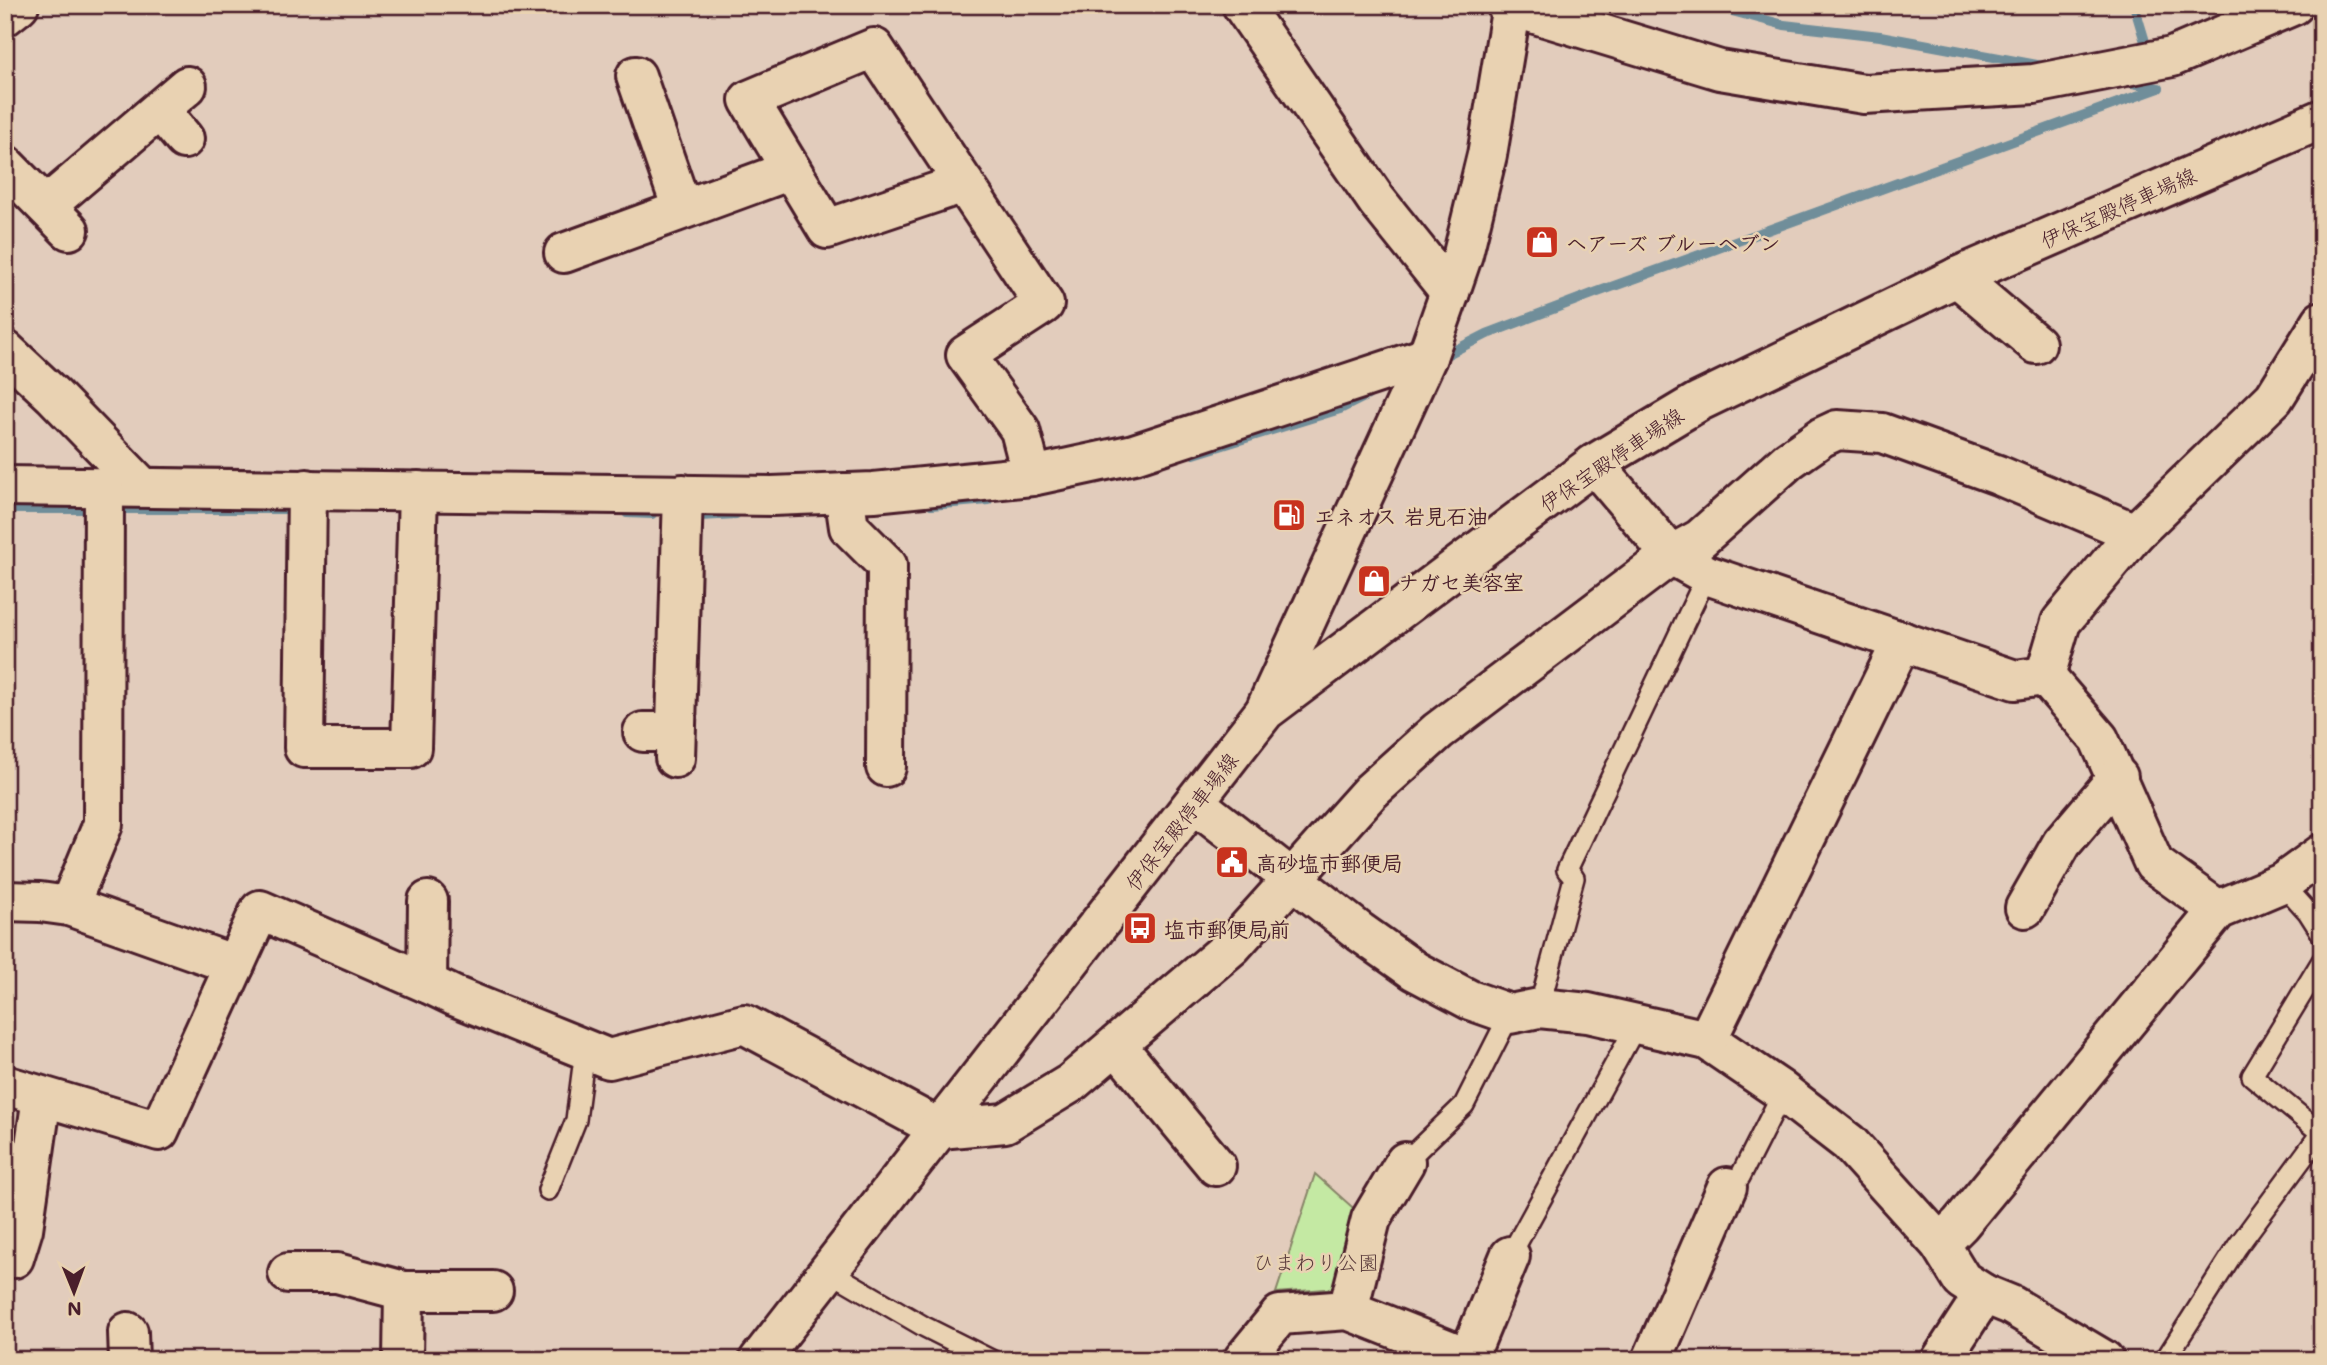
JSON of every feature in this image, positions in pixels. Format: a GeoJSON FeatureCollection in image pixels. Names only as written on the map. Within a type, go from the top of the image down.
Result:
{"type":"FeatureCollection","features":[{"type":"Feature","properties":{"kind":"street"},"geometry":{"type":"LineString","coordinates":[[5,16],[19,5]]}},
{"type":"Feature","properties":{"kind":"street"},"geometry":{"type":"LineString","coordinates":[[1242,5],[1377,201],[1450,292]]}},
{"type":"Feature","properties":{"kind":"street"},"geometry":{"type":"LineString","coordinates":[[1265,711],[1427,357],[1450,292],[1463,254],[1487,155],[1510,6],[1720,70],[1864,94],[2034,84],[2172,57],[2294,5]]}},
{"type":"Feature","properties":{"kind":"street"},"geometry":{"type":"LineString","coordinates":[[964,183],[827,229],[749,100],[874,48],[964,183],[1044,304],[966,355],[1020,430],[1032,476]]}},
{"type":"Feature","properties":{"kind":"street"},"geometry":{"type":"LineString","coordinates":[[636,76],[682,209]]}},
{"type":"Feature","properties":{"kind":"street"},"geometry":{"type":"LineString","coordinates":[[5,165],[58,218],[174,98],[184,139]]}},
{"type":"Feature","properties":{"kind":"street","name":"伊保宝殿停車場線"},"geometry":{"type":"LineString","coordinates":[[759,1360],[1265,711],[1594,464],[1698,402],[1957,277],[2322,119]]}},
{"type":"Feature","properties":{"kind":"street"},"geometry":{"type":"LineString","coordinates":[[564,253],[791,170]]}},
{"type":"Feature","properties":{"kind":"street"},"geometry":{"type":"LineString","coordinates":[[1957,277],[2036,344]]}},
{"type":"Feature","properties":{"kind":"street"},"geometry":{"type":"LineString","coordinates":[[2045,676],[2060,622],[2135,533],[2274,398],[2322,321]]}},
{"type":"Feature","properties":{"kind":"street"},"geometry":{"type":"LineString","coordinates":[[5,350],[54,396],[142,487]]}},
{"type":"Feature","properties":{"kind":"street"},"geometry":{"type":"LineString","coordinates":[[5,486],[418,491],[683,511],[772,496],[844,494],[1032,476],[1134,454],[1427,357]]}},
{"type":"Feature","properties":{"kind":"street"},"geometry":{"type":"LineString","coordinates":[[5,1085],[159,1131],[260,910],[428,982],[454,996],[609,1059],[744,1024],[940,1129],[1005,1123],[1071,1083],[1232,946],[1370,792],[1438,732],[1671,555],[1700,539],[1789,460],[1822,437],[1837,430],[1882,433],[1998,475],[2135,533]]}},
{"type":"Feature","properties":{"kind":"street"},"geometry":{"type":"LineString","coordinates":[[1594,464],[1671,555],[1707,575],[2015,680],[2045,676]]}},
{"type":"Feature","properties":{"kind":"street"},"geometry":{"type":"LineString","coordinates":[[69,906],[103,824],[104,486]]}},
{"type":"Feature","properties":{"kind":"street"},"geometry":{"type":"LineString","coordinates":[[307,489],[303,748],[411,748],[418,491]]}},
{"type":"Feature","properties":{"kind":"street"},"geometry":{"type":"LineString","coordinates":[[844,494],[849,527],[887,565],[886,766]]}},
{"type":"Feature","properties":{"kind":"street"},"geometry":{"type":"LineString","coordinates":[[664,741],[683,511]]}},
{"type":"Feature","properties":{"kind":"street"},"geometry":{"type":"LineString","coordinates":[[1707,1040],[1902,641]]}},
{"type":"Feature","properties":{"kind":"street"},"geometry":{"type":"LineString","coordinates":[[2045,676],[2099,739],[2154,864],[2218,910]]}},
{"type":"Feature","properties":{"kind":"street"},"geometry":{"type":"LineString","coordinates":[[2025,908],[2062,843],[2118,777]]}},
{"type":"Feature","properties":{"kind":"street"},"geometry":{"type":"LineString","coordinates":[[1195,803],[1360,932],[1415,971],[1470,1000],[1524,1011],[1588,1013],[1707,1040],[1783,1092],[1849,1143],[1940,1244],[1962,1280],[1984,1294],[2011,1305],[2104,1360]]}},
{"type":"Feature","properties":{"kind":"street"},"geometry":{"type":"LineString","coordinates":[[1940,1244],[1960,1224],[2218,910],[2282,883],[2322,854]]}},
{"type":"Feature","properties":{"kind":"street"},"geometry":{"type":"LineString","coordinates":[[5,901],[69,906],[234,965]]}},
{"type":"Feature","properties":{"kind":"street"},"geometry":{"type":"LineString","coordinates":[[428,901],[428,982]]}},
{"type":"Feature","properties":{"kind":"street"},"geometry":{"type":"LineString","coordinates":[[1117,1046],[1216,1166]]}},
{"type":"Feature","properties":{"kind":"street"},"geometry":{"type":"LineString","coordinates":[[14,1236],[42,1097]]}},
{"type":"Feature","properties":{"kind":"street"},"geometry":{"type":"LineString","coordinates":[[1348,1310],[1371,1219],[1405,1162]]}},
{"type":"Feature","properties":{"kind":"street"},"geometry":{"type":"LineString","coordinates":[[1652,1360],[1695,1218],[1727,1187]]}},
{"type":"Feature","properties":{"kind":"street"},"geometry":{"type":"LineString","coordinates":[[1243,1360],[1280,1315],[1348,1310],[1470,1359],[1510,1256]]}},
{"type":"Feature","properties":{"kind":"street"},"geometry":{"type":"LineString","coordinates":[[288,1273],[337,1273],[404,1291],[493,1291]]}},
{"type":"Feature","properties":{"kind":"street"},"geometry":{"type":"LineString","coordinates":[[403,1360],[404,1291]]}},
{"type":"Feature","properties":{"kind":"street"},"geometry":{"type":"LineString","coordinates":[[1941,1360],[1984,1294]]}},
{"type":"Feature","properties":{"kind":"lane"},"geometry":{"type":"LineString","coordinates":[[1405,1162],[1464,1105],[1524,1011],[1574,878],[1567,870],[1707,575]]}},
{"type":"Feature","properties":{"kind":"lane"},"geometry":{"type":"LineString","coordinates":[[2282,883],[2308,912],[2322,934]]}},
{"type":"Feature","properties":{"kind":"lane"},"geometry":{"type":"LineString","coordinates":[[2165,1360],[2237,1247],[2321,1133],[2252,1076],[2322,961]]}},
{"type":"Feature","properties":{"kind":"lane"},"geometry":{"type":"LineString","coordinates":[[1510,1256],[1637,1024]]}},
{"type":"Feature","properties":{"kind":"lane"},"geometry":{"type":"LineString","coordinates":[[548,1190],[576,1120],[585,1050]]}},
{"type":"Feature","properties":{"kind":"lane"},"geometry":{"type":"LineString","coordinates":[[1727,1187],[1740,1177],[1783,1092]]}},
{"type":"Feature","properties":{"kind":"lane"},"geometry":{"type":"LineString","coordinates":[[828,1271],[925,1327],[991,1360]]}},
{"type":"Feature","properties":{"kind":"green space","name":"ひまわり公園"},"geometry":{"type":"Polygon","coordinates":[[[1315,1174],[1360,1214],[1338,1288],[1276,1293],[1315,1174]]]}},
{"type":"Feature","properties":{"kind":"waterway"},"geometry":{"type":"LineString","coordinates":[[1710,5],[1784,25],[1880,36],[2048,67]]}},
{"type":"Feature","properties":{"kind":"waterway"},"geometry":{"type":"LineString","coordinates":[[2134,5],[2149,55]]}},
{"type":"Feature","properties":{"kind":"waterway"},"geometry":{"type":"LineString","coordinates":[[2122,81],[2158,88]]}},
{"type":"Feature","properties":{"kind":"waterway"},"geometry":{"type":"LineString","coordinates":[[1438,359],[1487,334],[1592,294],[2159,88]]}},
{"type":"Feature","properties":{"kind":"waterway"},"geometry":{"type":"LineString","coordinates":[[1194,454],[1340,409],[1368,395]]}},
{"type":"Feature","properties":{"kind":"waterway"},"geometry":{"type":"LineString","coordinates":[[931,505],[988,500]]}},
{"type":"Feature","properties":{"kind":"waterway"},"geometry":{"type":"LineString","coordinates":[[5,509],[300,509]]}},
{"type":"Feature","properties":{"kind":"waterway"},"geometry":{"type":"LineString","coordinates":[[627,513],[652,514]]}},
{"type":"Feature","properties":{"kind":"waterway"},"geometry":{"type":"LineString","coordinates":[[700,516],[736,514]]}},
{"type":"Feature","properties":{"kind":"place","name":"ヘアーズ ブルーヘブン"},"geometry":{"type":"Point","coordinates":[1542,242]}},
{"type":"Feature","properties":{"kind":"place","name":"エネオス 岩見石油"},"geometry":{"type":"Point","coordinates":[1289,515]}},
{"type":"Feature","properties":{"kind":"place","name":"ナガセ美容室"},"geometry":{"type":"Point","coordinates":[1374,581]}},
{"type":"Feature","properties":{"kind":"place","name":"高砂塩市郵便局"},"geometry":{"type":"Point","coordinates":[1232,862]}},
{"type":"Feature","properties":{"kind":"place","name":"塩市郵便局前"},"geometry":{"type":"Point","coordinates":[1140,928]}}]}
